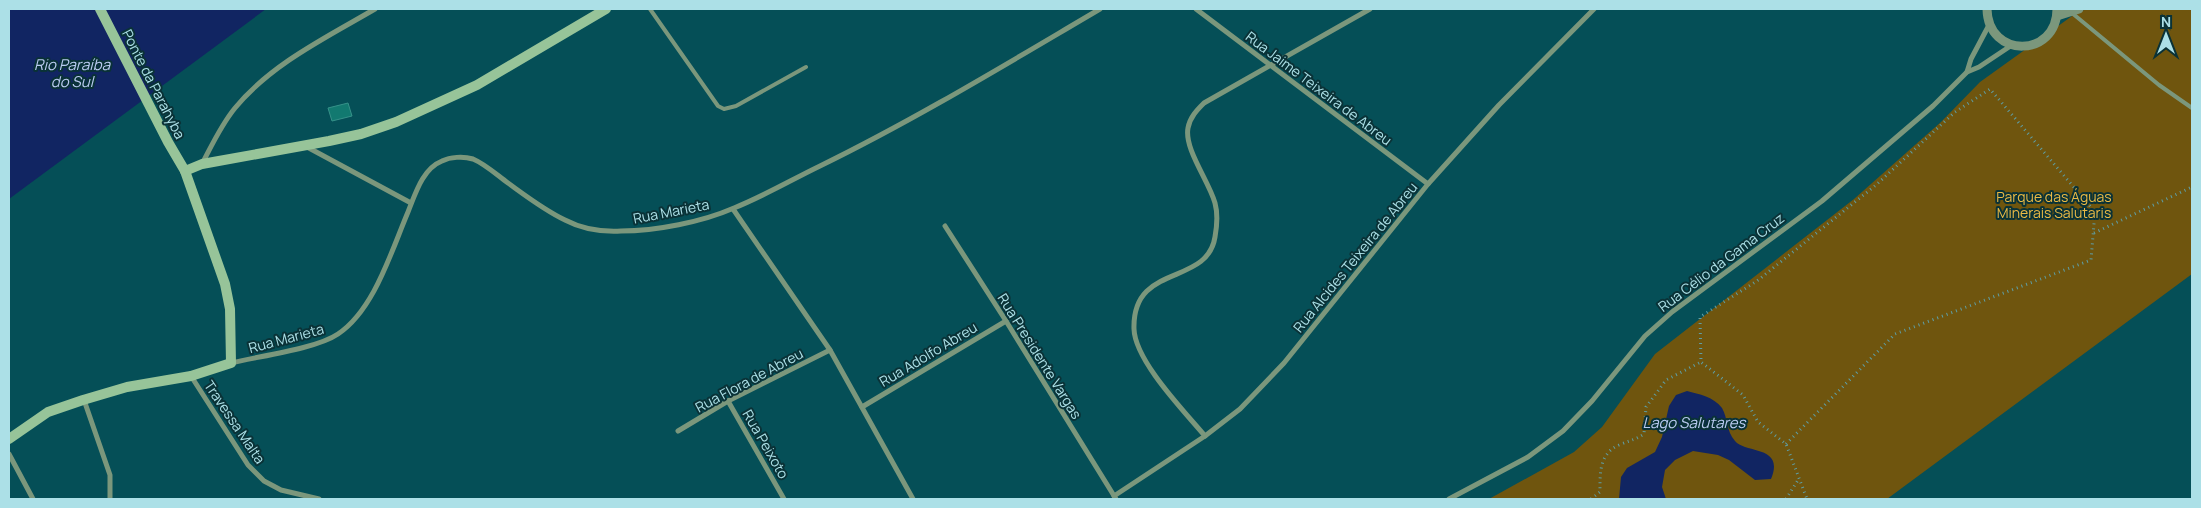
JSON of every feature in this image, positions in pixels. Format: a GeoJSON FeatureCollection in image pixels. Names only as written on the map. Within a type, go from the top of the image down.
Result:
{"type":"FeatureCollection","features":[{"type":"Feature","properties":{"kind":"main road","name":"Ponte da Parahyba"},"geometry":{"type":"LineString","coordinates":[[100,9],[168,142],[185,171],[225,284],[230,308],[231,363]]}},
{"type":"Feature","properties":{"kind":"main road"},"geometry":{"type":"LineString","coordinates":[[185,171],[202,164],[360,134],[437,105],[477,85],[606,9]]}},
{"type":"Feature","properties":{"kind":"main road"},"geometry":{"type":"LineString","coordinates":[[9,439],[48,412],[127,387],[191,376],[231,363]]}},
{"type":"Feature","properties":{"kind":"street"},"geometry":{"type":"LineString","coordinates":[[202,164],[219,130],[234,109],[252,90],[278,68],[376,9]]}},
{"type":"Feature","properties":{"kind":"street","name":"Rua Marieta"},"geometry":{"type":"LineString","coordinates":[[231,363],[300,348],[335,336],[352,324],[366,304],[382,274],[418,186],[428,172],[440,161],[456,157],[472,159],[486,167],[533,202],[566,221],[590,230],[653,229],[733,209],[864,144],[1100,9]]}},
{"type":"Feature","properties":{"kind":"street","name":"Rua Jaime Teixeira de Abreu"},"geometry":{"type":"LineString","coordinates":[[1196,9],[1428,184]]}},
{"type":"Feature","properties":{"kind":"street"},"geometry":{"type":"LineString","coordinates":[[1205,436],[1154,374],[1142,352],[1134,331],[1135,312],[1143,295],[1157,282],[1194,267],[1209,255],[1215,239],[1217,222],[1215,203],[1190,147],[1188,129],[1193,115],[1204,103],[1370,9]]}},
{"type":"Feature","properties":{"kind":"street","name":"Rua Alcides Teixeira de Abreu"},"geometry":{"type":"LineString","coordinates":[[1115,497],[1205,436],[1240,409],[1284,363],[1428,184],[1499,105],[1594,9]]}},
{"type":"Feature","properties":{"kind":"street"},"geometry":{"type":"LineString","coordinates":[[1986,9],[1989,25],[1995,35],[2012,46],[2032,46],[2049,34],[2057,13],[2075,11]]}},
{"type":"Feature","properties":{"kind":"street"},"geometry":{"type":"LineString","coordinates":[[1966,72],[1989,25]]}},
{"type":"Feature","properties":{"kind":"street","name":"Rua Célio da Gama Cruz"},"geometry":{"type":"LineString","coordinates":[[1449,499],[1528,457],[1563,431],[1592,401],[1645,336],[1672,312],[1822,201],[1933,106],[1966,72],[1979,68],[2012,46]]}},
{"type":"Feature","properties":{"kind":"street"},"geometry":{"type":"LineString","coordinates":[[304,145],[411,203]]}},
{"type":"Feature","properties":{"kind":"street"},"geometry":{"type":"LineString","coordinates":[[733,209],[830,350],[913,499]]}},
{"type":"Feature","properties":{"kind":"street","name":"Rua Presidente Vargas"},"geometry":{"type":"LineString","coordinates":[[944,226],[1006,321],[1115,497]]}},
{"type":"Feature","properties":{"kind":"street","name":"Rua Adolfo Abreu"},"geometry":{"type":"LineString","coordinates":[[862,407],[1006,321]]}},
{"type":"Feature","properties":{"kind":"street","name":"Rua Flora de Abreu"},"geometry":{"type":"LineString","coordinates":[[678,431],[728,401],[830,350]]}},
{"type":"Feature","properties":{"kind":"street","name":"Travessa Malta"},"geometry":{"type":"LineString","coordinates":[[191,376],[248,465],[264,481],[281,490],[319,499]]}},
{"type":"Feature","properties":{"kind":"street"},"geometry":{"type":"LineString","coordinates":[[84,400],[110,475],[110,499]]}},
{"type":"Feature","properties":{"kind":"street","name":"Rua Peixoto"},"geometry":{"type":"LineString","coordinates":[[728,401],[784,499]]}},
{"type":"Feature","properties":{"kind":"street"},"geometry":{"type":"LineString","coordinates":[[9,454],[33,499]]}},
{"type":"Feature","properties":{"kind":"lane"},"geometry":{"type":"LineString","coordinates":[[650,9],[718,106],[724,109],[736,106],[806,67]]}},
{"type":"Feature","properties":{"kind":"lane"},"geometry":{"type":"LineString","coordinates":[[2075,11],[2159,85],[2192,108]]}},
{"type":"Feature","properties":{"kind":"path"},"geometry":{"type":"LineString","coordinates":[[1701,362],[1700,317],[1757,281],[1876,185],[1955,112],[1990,89],[2095,212],[2091,260],[1895,334],[1786,444]]}},
{"type":"Feature","properties":{"kind":"path"},"geometry":{"type":"LineString","coordinates":[[2093,233],[2192,187]]}},
{"type":"Feature","properties":{"kind":"path"},"geometry":{"type":"LineString","coordinates":[[1701,362],[1743,395],[1758,422],[1786,444],[1807,499]]}},
{"type":"Feature","properties":{"kind":"path"},"geometry":{"type":"LineString","coordinates":[[1591,499],[1600,492],[1600,470],[1605,454],[1618,445],[1633,441],[1644,434],[1646,407],[1666,380],[1701,362]]}},
{"type":"Feature","properties":{"kind":"path"},"geometry":{"type":"LineString","coordinates":[[1786,444],[1798,480],[1786,499]]}},
{"type":"Feature","properties":{"kind":"green space","name":"Parque das Águas Minerais Salutaris"},"geometry":{"type":"Polygon","coordinates":[[[2086,9],[2192,9],[2192,274],[1887,499],[1489,499],[1574,452],[1602,427],[1655,354],[1854,199],[1941,122],[1980,82],[2072,16],[2086,9]]]}},
{"type":"Feature","properties":{"kind":"water","name":"Rio Paraíba do Sul"},"geometry":{"type":"Polygon","coordinates":[[[9,9],[266,9],[9,199],[9,9]]]}},
{"type":"Feature","properties":{"kind":"water","name":"Lago Salutares"},"geometry":{"type":"Polygon","coordinates":[[[1687,391],[1706,396],[1719,404],[1724,412],[1732,437],[1740,445],[1769,455],[1773,461],[1774,468],[1771,479],[1755,480],[1729,460],[1718,455],[1693,451],[1675,460],[1665,470],[1662,487],[1666,499],[1619,499],[1621,477],[1627,468],[1655,452],[1662,437],[1669,406],[1676,395],[1687,391]]]}},
{"type":"Feature","properties":{"kind":"building"},"geometry":{"type":"Polygon","coordinates":[[[348,103],[352,116],[332,121],[328,108],[348,103]]]}}]}
